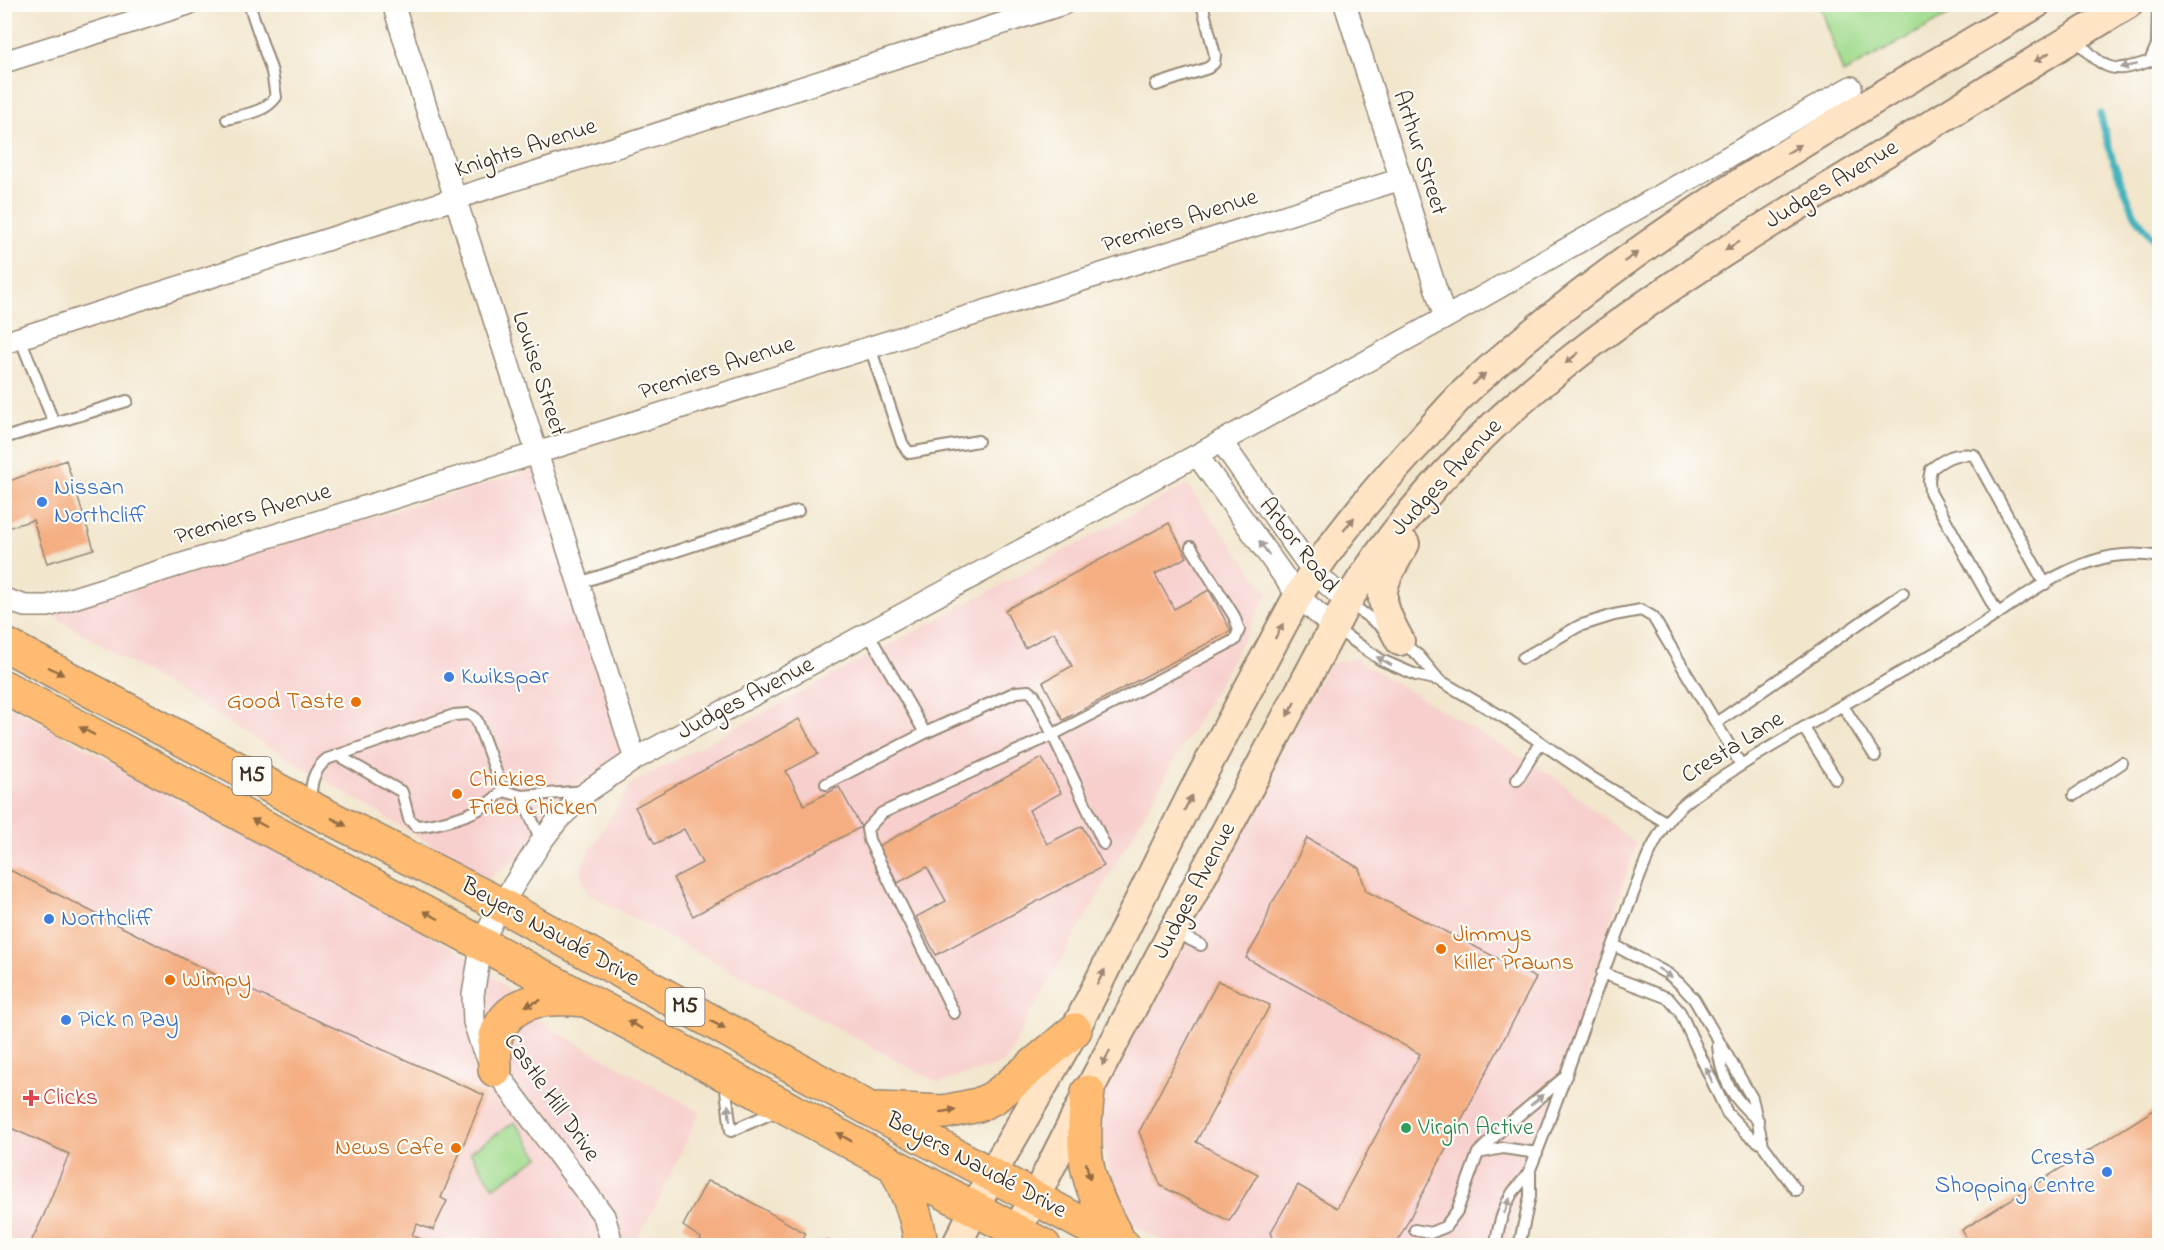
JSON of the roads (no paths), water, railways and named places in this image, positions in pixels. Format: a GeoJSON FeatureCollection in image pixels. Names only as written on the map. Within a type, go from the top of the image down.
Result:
{"type":"FeatureCollection","features":[{"type":"Feature","properties":{"kind":"main road","name":"Judges Avenue"},"geometry":{"type":"LineString","coordinates":[[956,1245],[992,1174],[1075,1030],[1193,792],[1298,596],[1313,570],[1376,489],[1470,387],[1526,338],[1611,270],[1830,126],[2036,4]]}},
{"type":"Feature","properties":{"kind":"main road","name":"Judges Avenue"},"geometry":{"type":"LineString","coordinates":[[1022,1241],[1035,1198],[1088,1092],[1347,602],[1367,570],[1432,488],[1483,436],[1533,390],[1588,345],[1651,299],[1751,234],[2128,4]]}},
{"type":"Feature","properties":{"kind":"main road"},"geometry":{"type":"LineString","coordinates":[[1400,641],[1385,613],[1382,592],[1388,573],[1416,525],[1432,488]]}},
{"type":"Feature","properties":{"kind":"main road","name":"Beyers Naudé Drive"},"geometry":{"type":"LineString","coordinates":[[4,644],[309,807],[501,905],[868,1108],[1122,1244]]}},
{"type":"Feature","properties":{"kind":"main road","name":"Beyers Naudé Drive"},"geometry":{"type":"LineString","coordinates":[[4,687],[975,1208],[1022,1241]]}},
{"type":"Feature","properties":{"kind":"main road"},"geometry":{"type":"LineString","coordinates":[[495,1070],[496,1037],[509,1015],[533,1000],[557,998],[590,1001]]}},
{"type":"Feature","properties":{"kind":"main road"},"geometry":{"type":"LineString","coordinates":[[868,1108],[937,1112],[978,1105],[993,1098],[1075,1030]]}},
{"type":"Feature","properties":{"kind":"main road"},"geometry":{"type":"LineString","coordinates":[[1088,1092],[1084,1126],[1086,1167],[1097,1199],[1122,1244]]}},
{"type":"Feature","properties":{"kind":"main road"},"geometry":{"type":"LineString","coordinates":[[895,1166],[914,1210],[921,1245]]}},
{"type":"Feature","properties":{"kind":"street"},"geometry":{"type":"LineString","coordinates":[[4,62],[188,4]]}},
{"type":"Feature","properties":{"kind":"street","name":"Louise Street"},"geometry":{"type":"LineString","coordinates":[[393,4],[635,759]]}},
{"type":"Feature","properties":{"kind":"street","name":"Knights Avenue"},"geometry":{"type":"LineString","coordinates":[[12,340],[1063,4]]}},
{"type":"Feature","properties":{"kind":"street","name":"Arthur Street"},"geometry":{"type":"LineString","coordinates":[[1345,4],[1444,318]]}},
{"type":"Feature","properties":{"kind":"street","name":"Judges Avenue"},"geometry":{"type":"LineString","coordinates":[[501,905],[557,821],[588,791],[635,759],[1197,455],[1851,87]]}},
{"type":"Feature","properties":{"kind":"street","name":"Premiers Avenue"},"geometry":{"type":"LineString","coordinates":[[4,600],[25,606],[48,606],[1401,179]]}},
{"type":"Feature","properties":{"kind":"street","name":"Arbor Road"},"geometry":{"type":"LineString","coordinates":[[1221,441],[1313,570],[1347,602]]}},
{"type":"Feature","properties":{"kind":"street","name":"Arbor Road"},"geometry":{"type":"LineString","coordinates":[[1197,455],[1298,596],[1334,627]]}},
{"type":"Feature","properties":{"kind":"street","name":"Castle Hill Drive"},"geometry":{"type":"LineString","coordinates":[[501,905],[482,942],[473,994],[474,1022],[482,1047],[495,1070],[604,1216],[610,1236],[609,1245]]}},
{"type":"Feature","properties":{"kind":"lane"},"geometry":{"type":"LineString","coordinates":[[227,119],[260,111],[270,105],[276,97],[276,85],[249,4]]}},
{"type":"Feature","properties":{"kind":"lane"},"geometry":{"type":"LineString","coordinates":[[1156,85],[1208,68],[1214,63],[1215,55],[1202,4]]}},
{"type":"Feature","properties":{"kind":"lane"},"geometry":{"type":"LineString","coordinates":[[2074,38],[2094,58],[2112,69],[2128,68],[2155,61],[2158,4]]}},
{"type":"Feature","properties":{"kind":"lane"},"geometry":{"type":"LineString","coordinates":[[12,340],[54,423]]}},
{"type":"Feature","properties":{"kind":"lane"},"geometry":{"type":"LineString","coordinates":[[870,347],[902,443],[909,453],[978,441]]}},
{"type":"Feature","properties":{"kind":"lane"},"geometry":{"type":"LineString","coordinates":[[4,438],[127,401]]}},
{"type":"Feature","properties":{"kind":"lane"},"geometry":{"type":"LineString","coordinates":[[1998,614],[1930,492],[1931,469],[1945,459],[1959,454],[1974,455],[2045,585]]}},
{"type":"Feature","properties":{"kind":"lane"},"geometry":{"type":"LineString","coordinates":[[579,583],[798,511]]}},
{"type":"Feature","properties":{"kind":"lane"},"geometry":{"type":"LineString","coordinates":[[954,1013],[869,840],[867,829],[882,813],[1052,735],[1235,640],[1239,630],[1234,616],[1191,547]]}},
{"type":"Feature","properties":{"kind":"lane","name":"Cresta Lane"},"geometry":{"type":"LineString","coordinates":[[1496,1245],[1498,1228],[1512,1194],[1530,1172],[1568,1075],[1602,973],[1650,854],[1667,822],[1693,796],[1741,765],[2045,585],[2094,561],[2120,556],[2160,557]]}},
{"type":"Feature","properties":{"kind":"lane"},"geometry":{"type":"LineString","coordinates":[[1716,723],[1903,593]]}},
{"type":"Feature","properties":{"kind":"lane","name":"Arbor Road"},"geometry":{"type":"LineString","coordinates":[[1347,602],[1418,655],[1439,680]]}},
{"type":"Feature","properties":{"kind":"lane"},"geometry":{"type":"LineString","coordinates":[[1523,658],[1579,626],[1614,615],[1641,610],[1653,617],[1741,765]]}},
{"type":"Feature","properties":{"kind":"lane","name":"Arbor Road"},"geometry":{"type":"LineString","coordinates":[[1334,627],[1381,660],[1402,670],[1439,680],[1508,720],[1594,779],[1667,822]]}},
{"type":"Feature","properties":{"kind":"lane"},"geometry":{"type":"LineString","coordinates":[[868,633],[925,733]]}},
{"type":"Feature","properties":{"kind":"lane"},"geometry":{"type":"LineString","coordinates":[[826,784],[925,733],[1016,692],[1029,691],[1034,695],[1104,844]]}},
{"type":"Feature","properties":{"kind":"lane"},"geometry":{"type":"LineString","coordinates":[[1843,706],[1875,756]]}},
{"type":"Feature","properties":{"kind":"lane"},"geometry":{"type":"LineString","coordinates":[[309,807],[314,773],[321,764],[337,755],[454,715],[468,714],[477,721],[503,791]]}},
{"type":"Feature","properties":{"kind":"lane"},"geometry":{"type":"LineString","coordinates":[[1804,728],[1836,778]]}},
{"type":"Feature","properties":{"kind":"lane"},"geometry":{"type":"LineString","coordinates":[[1516,780],[1540,742]]}},
{"type":"Feature","properties":{"kind":"lane"},"geometry":{"type":"LineString","coordinates":[[337,755],[402,792],[409,819],[413,824],[421,826],[473,812],[482,808],[503,791]]}},
{"type":"Feature","properties":{"kind":"lane"},"geometry":{"type":"LineString","coordinates":[[2074,795],[2122,763]]}},
{"type":"Feature","properties":{"kind":"lane"},"geometry":{"type":"LineString","coordinates":[[503,791],[522,796],[588,791]]}},
{"type":"Feature","properties":{"kind":"lane"},"geometry":{"type":"LineString","coordinates":[[522,796],[541,842]]}},
{"type":"Feature","properties":{"kind":"lane"},"geometry":{"type":"LineString","coordinates":[[1173,932],[1201,945]]}},
{"type":"Feature","properties":{"kind":"lane"},"geometry":{"type":"LineString","coordinates":[[1614,945],[1659,969],[1679,983],[1694,999],[1718,1042],[1722,1072],[1740,1106],[1758,1120],[1763,1145]]}},
{"type":"Feature","properties":{"kind":"lane"},"geometry":{"type":"LineString","coordinates":[[1602,973],[1668,998],[1672,1002],[1680,1012],[1727,1113],[1747,1134],[1763,1145],[1796,1190]]}},
{"type":"Feature","properties":{"kind":"lane"},"geometry":{"type":"LineString","coordinates":[[725,1074],[731,1131],[787,1106]]}},
{"type":"Feature","properties":{"kind":"lane"},"geometry":{"type":"LineString","coordinates":[[1415,1230],[1430,1233],[1440,1230],[1449,1222],[1462,1200],[1478,1153],[1501,1130],[1568,1075]]}},
{"type":"Feature","properties":{"kind":"lane"},"geometry":{"type":"LineString","coordinates":[[1478,1153],[1503,1148],[1537,1154]]}},
{"type":"Feature","properties":{"kind":"lane","name":"Cresta Lane"},"geometry":{"type":"LineString","coordinates":[[1519,1245],[1530,1196],[1530,1172]]}},
{"type":"Feature","properties":{"kind":"waterway"},"geometry":{"type":"LineString","coordinates":[[2100,114],[2113,161],[2135,215],[2160,247]]}},
{"type":"Feature","properties":{"kind":"place","name":"Nissan Northcliff"},"geometry":{"type":"Point","coordinates":[42,502]}},
{"type":"Feature","properties":{"kind":"place","name":"Kwikspar"},"geometry":{"type":"Point","coordinates":[449,677]}},
{"type":"Feature","properties":{"kind":"place","name":"Good Taste"},"geometry":{"type":"Point","coordinates":[356,702]}},
{"type":"Feature","properties":{"kind":"place","name":"Chickies Fried Chicken"},"geometry":{"type":"Point","coordinates":[457,794]}},
{"type":"Feature","properties":{"kind":"place","name":"Northcliff"},"geometry":{"type":"Point","coordinates":[49,919]}},
{"type":"Feature","properties":{"kind":"place","name":"Jimmys Killer Prawns"},"geometry":{"type":"Point","coordinates":[1441,949]}},
{"type":"Feature","properties":{"kind":"place","name":"Wimpy"},"geometry":{"type":"Point","coordinates":[170,980]}},
{"type":"Feature","properties":{"kind":"place","name":"Pick n Pay"},"geometry":{"type":"Point","coordinates":[66,1020]}},
{"type":"Feature","properties":{"kind":"place","name":"Clicks"},"geometry":{"type":"Point","coordinates":[31,1098]}},
{"type":"Feature","properties":{"kind":"place","name":"Virgin Active"},"geometry":{"type":"Point","coordinates":[1406,1128]}},
{"type":"Feature","properties":{"kind":"place","name":"News Cafe"},"geometry":{"type":"Point","coordinates":[456,1148]}},
{"type":"Feature","properties":{"kind":"place","name":"Cresta Shopping Centre"},"geometry":{"type":"Point","coordinates":[2107,1172]}}]}
